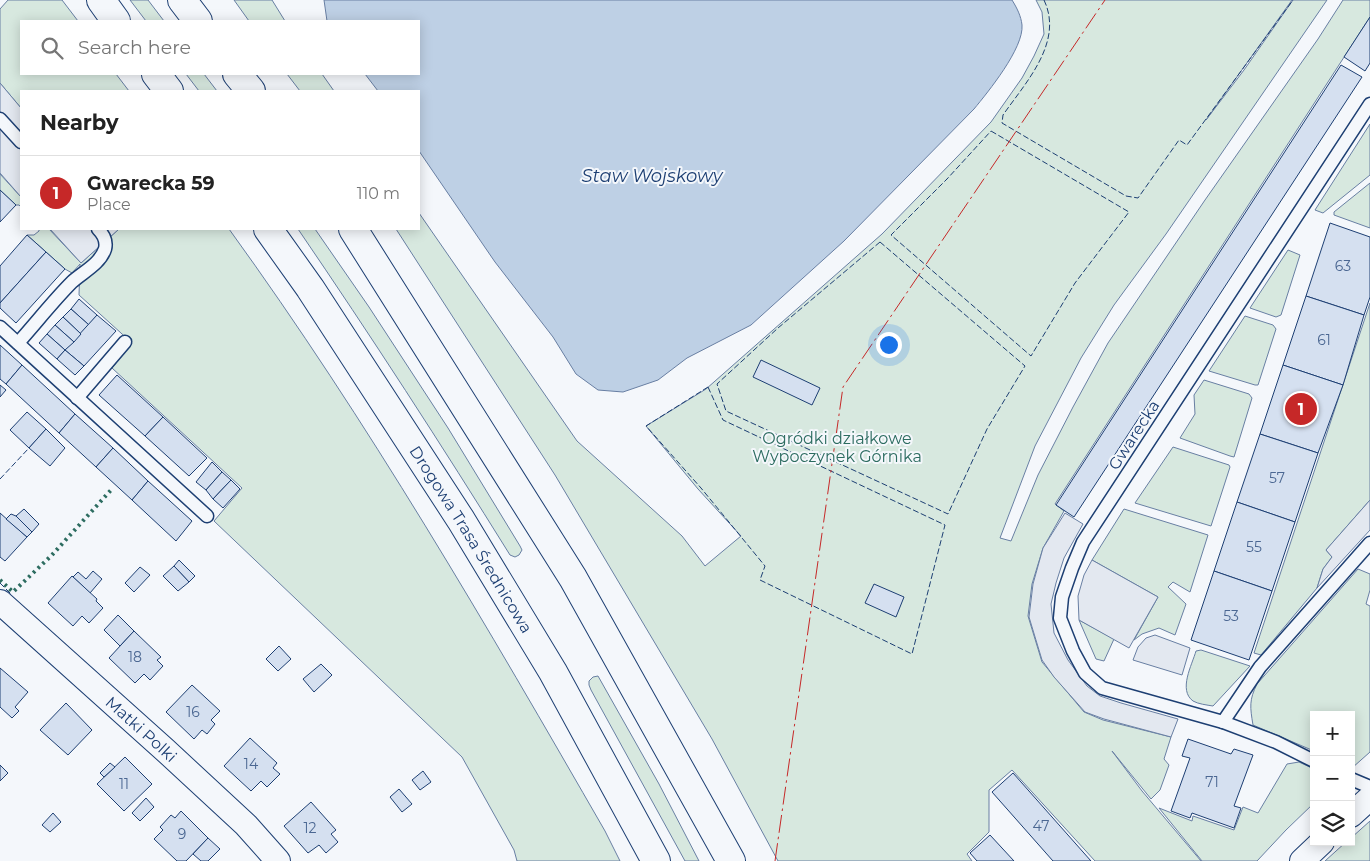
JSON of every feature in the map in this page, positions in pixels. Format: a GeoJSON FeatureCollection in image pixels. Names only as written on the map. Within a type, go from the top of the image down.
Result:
{"type":"FeatureCollection","features":[{"type":"Feature","properties":{"kind":"main road"},"geometry":{"type":"LineString","coordinates":[[101,0],[115,20]]}},
{"type":"Feature","properties":{"kind":"main road"},"geometry":{"type":"LineString","coordinates":[[182,0],[197,20]]}},
{"type":"Feature","properties":{"kind":"main road"},"geometry":{"type":"LineString","coordinates":[[157,75],[168,90]]}},
{"type":"Feature","properties":{"kind":"main road"},"geometry":{"type":"LineString","coordinates":[[239,75],[249,90]]}},
{"type":"Feature","properties":{"kind":"main road","name":"Drogowa Trasa Średnicowa"},"geometry":{"type":"LineString","coordinates":[[269,230],[310,288],[461,520],[553,672],[656,861]]}},
{"type":"Feature","properties":{"kind":"main road"},"geometry":{"type":"LineString","coordinates":[[354,230],[573,578],[731,861]]}},
{"type":"Feature","properties":{"kind":"street","name":"Matki Polki"},"geometry":{"type":"LineString","coordinates":[[1,605],[158,743],[239,818],[278,861]]}},
{"type":"Feature","properties":{"kind":"street"},"geometry":{"type":"LineString","coordinates":[[1355,811],[1370,798]]}},
{"type":"Feature","properties":{"kind":"street"},"geometry":{"type":"LineString","coordinates":[[1302,861],[1318,846]]}},
{"type":"Feature","properties":{"kind":"lane","name":"Gwarecka"},"geometry":{"type":"LineString","coordinates":[[1310,759],[1276,742],[1223,722],[1102,688],[1085,674],[1073,651],[1060,618],[1062,597],[1083,542],[1370,104]]}},
{"type":"Feature","properties":{"kind":"lane"},"geometry":{"type":"LineString","coordinates":[[0,118],[20,141]]}},
{"type":"Feature","properties":{"kind":"lane"},"geometry":{"type":"LineString","coordinates":[[18,343],[74,281],[102,256],[106,247],[105,236],[99,230]]}},
{"type":"Feature","properties":{"kind":"lane"},"geometry":{"type":"LineString","coordinates":[[0,327],[207,516]]}},
{"type":"Feature","properties":{"kind":"lane"},"geometry":{"type":"LineString","coordinates":[[77,398],[125,342]]}},
{"type":"Feature","properties":{"kind":"lane"},"geometry":{"type":"LineString","coordinates":[[1223,722],[1260,667],[1370,543]]}},
{"type":"Feature","properties":{"kind":"lane"},"geometry":{"type":"LineString","coordinates":[[1355,781],[1370,787]]}},
{"type":"Feature","properties":{"kind":"green space"},"geometry":{"type":"Polygon","coordinates":[[[8,0],[62,0],[77,20],[20,20],[20,75],[117,75],[128,90],[20,90],[20,107],[0,83],[0,9],[8,0]]]}},
{"type":"Feature","properties":{"kind":"green space"},"geometry":{"type":"Polygon","coordinates":[[[130,0],[148,0],[163,20],[145,20],[130,0]]]}},
{"type":"Feature","properties":{"kind":"green space"},"geometry":{"type":"Polygon","coordinates":[[[234,0],[272,0],[284,20],[248,20],[234,0]]]}},
{"type":"Feature","properties":{"kind":"green space","name":"Ogródki działkowe Wypoczynek Górnika"},"geometry":{"type":"Polygon","coordinates":[[[1036,0],[1292,0],[1206,120],[1293,0],[1327,0],[1166,234],[1114,305],[1081,358],[1035,446],[1000,538],[1011,541],[1038,475],[1108,343],[1343,0],[1370,0],[1370,17],[1055,504],[1064,511],[1043,548],[1032,584],[1028,616],[1042,662],[1084,712],[1103,720],[1171,737],[1164,759],[1169,765],[1160,790],[1151,799],[1112,751],[1142,791],[1201,861],[1095,861],[1012,770],[989,790],[989,832],[967,854],[972,861],[778,861],[712,739],[555,475],[397,230],[420,230],[420,214],[577,441],[682,536],[705,566],[741,536],[698,489],[646,426],[706,389],[882,234],[991,122],[1022,78],[1034,56],[1044,34],[1042,12],[1036,0]]]}},
{"type":"Feature","properties":{"kind":"green space"},"geometry":{"type":"Polygon","coordinates":[[[187,75],[205,75],[216,90],[198,90],[187,75]]]}},
{"type":"Feature","properties":{"kind":"green space"},"geometry":{"type":"Polygon","coordinates":[[[288,75],[323,75],[333,90],[299,90],[288,75]]]}},
{"type":"Feature","properties":{"kind":"green space"},"geometry":{"type":"Polygon","coordinates":[[[1370,124],[1370,175],[1323,213],[1315,210],[1370,124]]]}},
{"type":"Feature","properties":{"kind":"green space"},"geometry":{"type":"Polygon","coordinates":[[[0,174],[20,196],[20,206],[16,205],[0,190],[0,174]]]}},
{"type":"Feature","properties":{"kind":"green space"},"geometry":{"type":"Polygon","coordinates":[[[1370,183],[1370,228],[1334,215],[1334,212],[1370,183]]]}},
{"type":"Feature","properties":{"kind":"green space"},"geometry":{"type":"Polygon","coordinates":[[[50,230],[81,263],[118,230],[230,230],[330,375],[425,525],[561,754],[620,861],[517,861],[514,850],[462,757],[214,521],[242,488],[112,368],[132,343],[79,295],[80,264],[72,273],[27,235],[34,235],[39,231],[50,230]]]}},
{"type":"Feature","properties":{"kind":"green space"},"geometry":{"type":"Polygon","coordinates":[[[299,230],[316,230],[369,307],[448,428],[520,546],[522,550],[519,555],[515,557],[510,555],[406,390],[299,230]]]}},
{"type":"Feature","properties":{"kind":"green space"},"geometry":{"type":"Polygon","coordinates":[[[1288,250],[1300,255],[1281,315],[1276,317],[1250,308],[1288,250]]]}},
{"type":"Feature","properties":{"kind":"green space"},"geometry":{"type":"Polygon","coordinates":[[[1370,303],[1370,500],[1326,550],[1332,557],[1323,569],[1317,588],[1261,655],[1254,653],[1370,303]]]}},
{"type":"Feature","properties":{"kind":"green space"},"geometry":{"type":"Polygon","coordinates":[[[1245,316],[1273,325],[1276,329],[1258,385],[1209,371],[1245,316]]]}},
{"type":"Feature","properties":{"kind":"green space"},"geometry":{"type":"Polygon","coordinates":[[[1204,380],[1249,394],[1252,398],[1234,457],[1180,438],[1195,414],[1194,395],[1204,380]]]}},
{"type":"Feature","properties":{"kind":"green space"},"geometry":{"type":"Polygon","coordinates":[[[1173,447],[1229,465],[1230,467],[1211,526],[1135,503],[1173,447]]]}},
{"type":"Feature","properties":{"kind":"green space"},"geometry":{"type":"Polygon","coordinates":[[[1124,509],[1208,535],[1190,592],[1173,582],[1168,587],[1186,604],[1175,635],[1159,628],[1142,634],[1134,640],[1158,597],[1092,560],[1124,509]]]}},
{"type":"Feature","properties":{"kind":"green space"},"geometry":{"type":"Polygon","coordinates":[[[1358,569],[1370,574],[1370,590],[1366,604],[1370,606],[1370,752],[1355,765],[1355,711],[1310,711],[1310,749],[1253,725],[1251,704],[1257,684],[1358,569]]]}},
{"type":"Feature","properties":{"kind":"green space"},"geometry":{"type":"Polygon","coordinates":[[[1079,620],[1114,639],[1104,661],[1096,659],[1079,620]]]}},
{"type":"Feature","properties":{"kind":"green space"},"geometry":{"type":"Polygon","coordinates":[[[1201,650],[1250,666],[1213,706],[1193,701],[1187,691],[1187,677],[1196,651],[1201,650]]]}},
{"type":"Feature","properties":{"kind":"green space"},"geometry":{"type":"Polygon","coordinates":[[[598,676],[659,784],[699,861],[685,861],[591,690],[589,681],[593,677],[598,676]]]}},
{"type":"Feature","properties":{"kind":"green space"},"geometry":{"type":"Polygon","coordinates":[[[1299,762],[1310,767],[1310,807],[1257,861],[1202,861],[1159,808],[1192,821],[1193,816],[1234,830],[1243,807],[1258,813],[1287,764],[1299,762]]]}},
{"type":"Feature","properties":{"kind":"green space"},"geometry":{"type":"Polygon","coordinates":[[[1370,821],[1370,861],[1325,861],[1342,846],[1355,846],[1355,834],[1370,821]]]}},
{"type":"Feature","properties":{"kind":"shaded area"},"geometry":{"type":"Polygon","coordinates":[[[0,83],[20,107],[20,196],[0,173],[0,83]]]}},
{"type":"Feature","properties":{"kind":"shaded area"},"geometry":{"type":"Polygon","coordinates":[[[51,230],[118,230],[81,263],[51,230]]]}},
{"type":"Feature","properties":{"kind":"shaded area"},"geometry":{"type":"Polygon","coordinates":[[[1370,500],[1370,530],[1317,588],[1323,569],[1332,557],[1326,550],[1370,500]]]}},
{"type":"Feature","properties":{"kind":"shaded area"},"geometry":{"type":"Polygon","coordinates":[[[1065,513],[1083,524],[1064,558],[1056,583],[1051,604],[1054,633],[1068,660],[1087,686],[1100,696],[1178,719],[1171,737],[1085,712],[1054,677],[1042,660],[1029,617],[1033,584],[1043,548],[1065,513]]]}},
{"type":"Feature","properties":{"kind":"shaded area"},"geometry":{"type":"Polygon","coordinates":[[[1092,560],[1158,597],[1129,648],[1079,620],[1078,596],[1084,575],[1092,560]]]}},
{"type":"Feature","properties":{"kind":"shaded area"},"geometry":{"type":"Polygon","coordinates":[[[1155,635],[1190,648],[1182,675],[1133,660],[1138,647],[1146,638],[1155,635]]]}},
{"type":"Feature","properties":{"kind":"water","name":"Staw Wojskowy"},"geometry":{"type":"Polygon","coordinates":[[[324,0],[1012,0],[1021,18],[1022,25],[1021,35],[1011,57],[996,81],[974,109],[844,241],[751,325],[687,358],[658,380],[623,392],[598,390],[576,374],[553,337],[495,262],[420,152],[420,90],[377,90],[366,75],[420,75],[420,20],[327,20],[324,0]]]}},
{"type":"Feature","properties":{"kind":"building"},"geometry":{"type":"Polygon","coordinates":[[[1370,17],[1370,63],[1365,71],[1344,57],[1370,17]]]}},
{"type":"Feature","properties":{"kind":"building"},"geometry":{"type":"Polygon","coordinates":[[[1341,65],[1362,77],[1074,517],[1056,505],[1341,65]]]}},
{"type":"Feature","properties":{"kind":"building"},"geometry":{"type":"Polygon","coordinates":[[[0,190],[16,205],[0,222],[0,190]]]}},
{"type":"Feature","properties":{"kind":"building"},"geometry":{"type":"Polygon","coordinates":[[[1330,223],[1370,237],[1370,297],[1364,315],[1306,296],[1330,223]]]}},
{"type":"Feature","properties":{"kind":"building"},"geometry":{"type":"Polygon","coordinates":[[[27,235],[46,252],[0,303],[0,266],[27,235]]]}},
{"type":"Feature","properties":{"kind":"building"},"geometry":{"type":"Polygon","coordinates":[[[46,252],[65,269],[16,323],[0,308],[0,303],[46,252]]]}},
{"type":"Feature","properties":{"kind":"building"},"geometry":{"type":"Polygon","coordinates":[[[1306,296],[1364,315],[1343,385],[1283,365],[1306,296]]]}},
{"type":"Feature","properties":{"kind":"building"},"geometry":{"type":"Polygon","coordinates":[[[79,299],[97,315],[89,325],[71,309],[79,299]]]}},
{"type":"Feature","properties":{"kind":"building"},"geometry":{"type":"Polygon","coordinates":[[[71,309],[89,325],[81,334],[63,317],[71,309]]]}},
{"type":"Feature","properties":{"kind":"building"},"geometry":{"type":"Polygon","coordinates":[[[97,315],[116,331],[84,366],[65,350],[97,315]]]}},
{"type":"Feature","properties":{"kind":"building"},"geometry":{"type":"Polygon","coordinates":[[[63,317],[81,334],[74,342],[55,325],[63,317]]]}},
{"type":"Feature","properties":{"kind":"building"},"geometry":{"type":"Polygon","coordinates":[[[55,325],[74,342],[65,350],[47,334],[55,325]]]}},
{"type":"Feature","properties":{"kind":"building"},"geometry":{"type":"Polygon","coordinates":[[[47,334],[65,350],[57,359],[39,343],[47,334]]]}},
{"type":"Feature","properties":{"kind":"building"},"geometry":{"type":"Polygon","coordinates":[[[0,345],[22,365],[6,384],[0,379],[0,345]]]}},
{"type":"Feature","properties":{"kind":"building"},"geometry":{"type":"Polygon","coordinates":[[[65,350],[84,366],[75,375],[57,359],[65,350]]]}},
{"type":"Feature","properties":{"kind":"building"},"geometry":{"type":"Polygon","coordinates":[[[761,360],[820,388],[812,405],[753,377],[761,360]]]}},
{"type":"Feature","properties":{"kind":"building"},"geometry":{"type":"Polygon","coordinates":[[[22,365],[75,414],[59,433],[6,384],[22,365]]]}},
{"type":"Feature","properties":{"kind":"building"},"geometry":{"type":"Polygon","coordinates":[[[1283,365],[1343,385],[1318,453],[1260,434],[1283,365]]]}},
{"type":"Feature","properties":{"kind":"building"},"geometry":{"type":"Polygon","coordinates":[[[117,375],[163,417],[145,436],[99,395],[117,375]]]}},
{"type":"Feature","properties":{"kind":"building"},"geometry":{"type":"Polygon","coordinates":[[[0,385],[6,390],[0,397],[0,385]]]}},
{"type":"Feature","properties":{"kind":"building"},"geometry":{"type":"Polygon","coordinates":[[[27,412],[46,429],[29,448],[10,430],[27,412]]]}},
{"type":"Feature","properties":{"kind":"building"},"geometry":{"type":"Polygon","coordinates":[[[75,414],[113,448],[96,467],[59,433],[75,414]]]}},
{"type":"Feature","properties":{"kind":"building"},"geometry":{"type":"Polygon","coordinates":[[[163,417],[207,458],[189,476],[145,436],[163,417]]]}},
{"type":"Feature","properties":{"kind":"building"},"geometry":{"type":"Polygon","coordinates":[[[46,429],[65,448],[50,466],[29,448],[46,429]]]}},
{"type":"Feature","properties":{"kind":"building"},"geometry":{"type":"Polygon","coordinates":[[[1260,434],[1318,453],[1295,522],[1237,502],[1260,434]]]}},
{"type":"Feature","properties":{"kind":"building"},"geometry":{"type":"Polygon","coordinates":[[[113,448],[148,481],[132,500],[96,467],[113,448]]]}},
{"type":"Feature","properties":{"kind":"building"},"geometry":{"type":"Polygon","coordinates":[[[212,462],[222,472],[206,490],[196,482],[212,462]]]}},
{"type":"Feature","properties":{"kind":"building"},"geometry":{"type":"Polygon","coordinates":[[[222,472],[231,480],[213,499],[206,490],[222,472]]]}},
{"type":"Feature","properties":{"kind":"building"},"geometry":{"type":"Polygon","coordinates":[[[231,480],[240,489],[223,508],[213,499],[231,480]]]}},
{"type":"Feature","properties":{"kind":"building"},"geometry":{"type":"Polygon","coordinates":[[[148,481],[192,521],[176,541],[132,500],[148,481]]]}},
{"type":"Feature","properties":{"kind":"building"},"geometry":{"type":"Polygon","coordinates":[[[1237,502],[1295,522],[1272,591],[1214,571],[1237,502]]]}},
{"type":"Feature","properties":{"kind":"building"},"geometry":{"type":"Polygon","coordinates":[[[24,509],[39,524],[32,532],[16,516],[24,509]]]}},
{"type":"Feature","properties":{"kind":"building"},"geometry":{"type":"Polygon","coordinates":[[[0,513],[27,537],[5,561],[0,557],[0,513]]]}},
{"type":"Feature","properties":{"kind":"building"},"geometry":{"type":"Polygon","coordinates":[[[11,514],[16,516],[32,532],[27,537],[6,519],[11,514]]]}},
{"type":"Feature","properties":{"kind":"building"},"geometry":{"type":"Polygon","coordinates":[[[179,560],[195,576],[189,582],[174,566],[179,560]]]}},
{"type":"Feature","properties":{"kind":"building"},"geometry":{"type":"Polygon","coordinates":[[[174,566],[189,582],[178,591],[163,576],[174,566]]]}},
{"type":"Feature","properties":{"kind":"building"},"geometry":{"type":"Polygon","coordinates":[[[140,567],[150,575],[134,592],[125,583],[140,567]]]}},
{"type":"Feature","properties":{"kind":"building"},"geometry":{"type":"Polygon","coordinates":[[[93,571],[102,579],[90,593],[73,577],[78,572],[86,579],[93,571]]]}},
{"type":"Feature","properties":{"kind":"building"},"geometry":{"type":"Polygon","coordinates":[[[1214,571],[1272,591],[1249,660],[1191,640],[1214,571]]]}},
{"type":"Feature","properties":{"kind":"building"},"geometry":{"type":"Polygon","coordinates":[[[72,576],[97,599],[96,601],[103,608],[89,623],[82,616],[73,626],[48,603],[72,576]]]}},
{"type":"Feature","properties":{"kind":"building"},"geometry":{"type":"Polygon","coordinates":[[[874,584],[904,597],[896,617],[865,603],[874,584]]]}},
{"type":"Feature","properties":{"kind":"building"},"geometry":{"type":"Polygon","coordinates":[[[118,615],[134,631],[120,646],[104,630],[118,615]]]}},
{"type":"Feature","properties":{"kind":"building"},"geometry":{"type":"Polygon","coordinates":[[[134,631],[161,657],[157,660],[163,666],[150,680],[144,674],[135,683],[109,658],[134,631]]]}},
{"type":"Feature","properties":{"kind":"building"},"geometry":{"type":"Polygon","coordinates":[[[279,646],[291,659],[278,671],[266,659],[279,646]]]}},
{"type":"Feature","properties":{"kind":"building"},"geometry":{"type":"Polygon","coordinates":[[[321,664],[332,675],[314,692],[303,679],[321,664]]]}},
{"type":"Feature","properties":{"kind":"building"},"geometry":{"type":"Polygon","coordinates":[[[0,668],[28,692],[15,707],[19,711],[12,718],[0,707],[0,668]]]}},
{"type":"Feature","properties":{"kind":"building"},"geometry":{"type":"Polygon","coordinates":[[[192,685],[220,711],[211,720],[215,724],[207,734],[202,730],[194,739],[166,712],[192,685]]]}},
{"type":"Feature","properties":{"kind":"building"},"geometry":{"type":"Polygon","coordinates":[[[66,703],[92,730],[68,755],[40,730],[66,703]]]}},
{"type":"Feature","properties":{"kind":"building"},"geometry":{"type":"Polygon","coordinates":[[[250,738],[277,763],[273,768],[280,774],[267,787],[261,781],[251,791],[224,766],[250,738]]]}},
{"type":"Feature","properties":{"kind":"building"},"geometry":{"type":"Polygon","coordinates":[[[1188,739],[1231,754],[1234,749],[1253,755],[1234,806],[1241,808],[1234,828],[1192,813],[1190,818],[1171,811],[1190,758],[1182,756],[1188,739]]]}},
{"type":"Feature","properties":{"kind":"building"},"geometry":{"type":"Polygon","coordinates":[[[125,757],[152,784],[124,811],[97,784],[125,757]]]}},
{"type":"Feature","properties":{"kind":"building"},"geometry":{"type":"Polygon","coordinates":[[[110,763],[115,767],[104,777],[100,773],[110,763]]]}},
{"type":"Feature","properties":{"kind":"building"},"geometry":{"type":"Polygon","coordinates":[[[0,765],[8,773],[0,781],[0,765]]]}},
{"type":"Feature","properties":{"kind":"building"},"geometry":{"type":"Polygon","coordinates":[[[423,771],[431,782],[420,790],[412,780],[423,771]]]}},
{"type":"Feature","properties":{"kind":"building"},"geometry":{"type":"Polygon","coordinates":[[[1013,773],[1091,861],[1053,861],[992,792],[1013,773]]]}},
{"type":"Feature","properties":{"kind":"building"},"geometry":{"type":"Polygon","coordinates":[[[399,789],[412,804],[402,812],[390,797],[399,789]]]}},
{"type":"Feature","properties":{"kind":"building"},"geometry":{"type":"Polygon","coordinates":[[[146,798],[154,807],[140,821],[132,813],[146,798]]]}},
{"type":"Feature","properties":{"kind":"building"},"geometry":{"type":"Polygon","coordinates":[[[311,802],[336,830],[331,834],[338,842],[326,853],[319,845],[308,853],[284,826],[311,802]]]}},
{"type":"Feature","properties":{"kind":"building"},"geometry":{"type":"Polygon","coordinates":[[[181,811],[208,838],[186,861],[177,861],[154,839],[163,830],[160,827],[171,815],[175,818],[181,811]]]}},
{"type":"Feature","properties":{"kind":"building"},"geometry":{"type":"Polygon","coordinates":[[[53,813],[61,822],[50,832],[42,825],[53,813]]]}},
{"type":"Feature","properties":{"kind":"building"},"geometry":{"type":"Polygon","coordinates":[[[990,835],[1014,861],[977,861],[970,853],[990,835]]]}},
{"type":"Feature","properties":{"kind":"building"},"geometry":{"type":"Polygon","coordinates":[[[208,838],[220,849],[208,861],[201,861],[193,854],[208,838]]]}},
{"type":"Feature","properties":{"kind":"hedge"},"geometry":{"type":"LineString","coordinates":[[0,580],[13,592],[52,555],[111,490]]}},
{"type":"Feature","properties":{"kind":"fence"},"geometry":{"type":"LineString","coordinates":[[1044,0],[1049,16],[1046,46],[1040,61],[1003,115],[1002,123],[1126,196],[1138,198],[1179,140],[1187,145],[1293,0]]}},
{"type":"Feature","properties":{"kind":"fence"},"geometry":{"type":"LineString","coordinates":[[991,131],[1129,212],[1075,283],[1031,356],[891,235],[947,179],[991,131]]}},
{"type":"Feature","properties":{"kind":"fence"},"geometry":{"type":"LineString","coordinates":[[880,242],[1025,366],[987,429],[948,514],[726,411],[717,384],[778,328],[880,242]]}},
{"type":"Feature","properties":{"kind":"fence"},"geometry":{"type":"LineString","coordinates":[[708,387],[723,420],[945,525],[912,654],[760,580],[765,566],[701,488],[646,426],[708,387]]}},
{"type":"Feature","properties":{"kind":"fence"},"geometry":{"type":"LineString","coordinates":[[0,479],[29,448]]}},
{"type":"Feature","properties":{"kind":"fence"},"geometry":{"type":"LineString","coordinates":[[0,583],[12,595]]}},
{"type":"Feature","properties":{"kind":"power"},"geometry":{"type":"LineString","coordinates":[[775,861],[843,387],[1105,0]]}},
{"type":"Feature","properties":{"kind":"place","name":"Gwarecka 59"},"geometry":{"type":"Point","coordinates":[1301,409]}}]}
